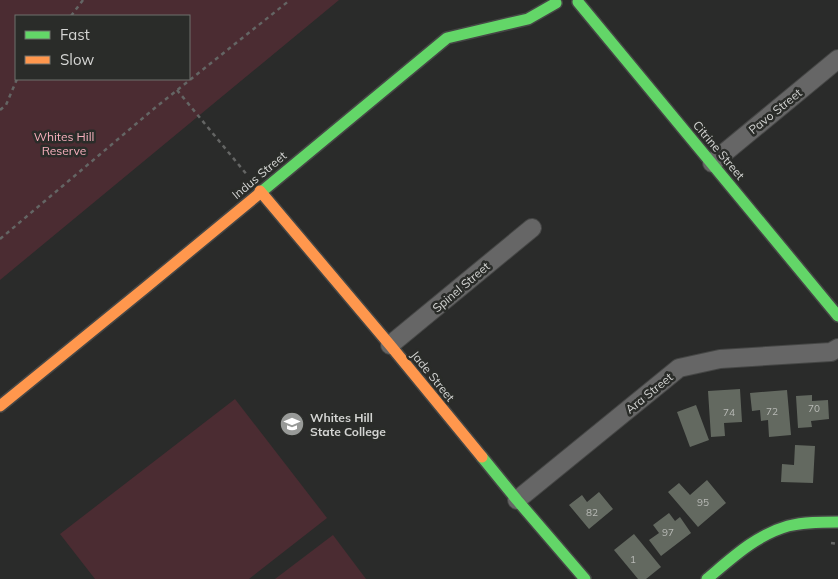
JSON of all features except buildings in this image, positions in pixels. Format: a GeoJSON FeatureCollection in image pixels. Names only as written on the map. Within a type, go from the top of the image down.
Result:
{"type":"FeatureCollection","features":[{"type":"Feature","properties":{"kind":"street"},"geometry":{"type":"LineString","coordinates":[[555,2],[567,8],[573,6],[578,1]]}},
{"type":"Feature","properties":{"kind":"street","name":"Citrine Street"},"geometry":{"type":"LineString","coordinates":[[578,1],[838,316]]}},
{"type":"Feature","properties":{"kind":"street","name":"Indus Street"},"geometry":{"type":"LineString","coordinates":[[0,406],[447,38],[528,19],[555,2]]}},
{"type":"Feature","properties":{"kind":"street","name":"Pavo Street"},"geometry":{"type":"LineString","coordinates":[[712,163],[838,59]]}},
{"type":"Feature","properties":{"kind":"street","name":"Jade Street"},"geometry":{"type":"LineString","coordinates":[[260,192],[585,579]]}},
{"type":"Feature","properties":{"kind":"street","name":"Spinel Street"},"geometry":{"type":"LineString","coordinates":[[390,345],[532,228]]}},
{"type":"Feature","properties":{"kind":"street","name":"Ara Street"},"geometry":{"type":"LineString","coordinates":[[517,500],[679,368],[720,359],[831,352],[838,348]]}},
{"type":"Feature","properties":{"kind":"street"},"geometry":{"type":"LineString","coordinates":[[707,579],[744,548],[768,534],[801,524],[838,522]]}},
{"type":"Feature","properties":{"kind":"path"},"geometry":{"type":"LineString","coordinates":[[73,15],[83,0]]}},
{"type":"Feature","properties":{"kind":"path"},"geometry":{"type":"LineString","coordinates":[[190,80],[290,0]]}},
{"type":"Feature","properties":{"kind":"path"},"geometry":{"type":"LineString","coordinates":[[0,110],[6,105],[17,80]]}},
{"type":"Feature","properties":{"kind":"path"},"geometry":{"type":"LineString","coordinates":[[0,240],[190,80]]}},
{"type":"Feature","properties":{"kind":"path"},"geometry":{"type":"LineString","coordinates":[[177,90],[260,192]]}},
{"type":"Feature","properties":{"kind":"path"},"geometry":{"type":"LineString","coordinates":[[830,544],[838,544]]}},
{"type":"Feature","properties":{"kind":"green space","name":"Whites Hill Reserve"},"geometry":{"type":"Polygon","coordinates":[[[0,0],[339,0],[0,280],[0,0]]]}},
{"type":"Feature","properties":{"kind":"green space"},"geometry":{"type":"Polygon","coordinates":[[[235,399],[327,518],[249,579],[95,579],[60,534],[235,399]]]}},
{"type":"Feature","properties":{"kind":"green space"},"geometry":{"type":"Polygon","coordinates":[[[333,535],[366,579],[275,579],[333,535]]]}},
{"type":"Feature","properties":{"kind":"traffic: fast"},"geometry":{"type":"LineString","coordinates":[[578,2],[838,316]]}},
{"type":"Feature","properties":{"kind":"traffic: fast"},"geometry":{"type":"LineString","coordinates":[[260,193],[447,38],[528,19],[556,3]]}},
{"type":"Feature","properties":{"kind":"traffic: fast"},"geometry":{"type":"LineString","coordinates":[[482,457],[585,579]]}},
{"type":"Feature","properties":{"kind":"traffic: fast"},"geometry":{"type":"LineString","coordinates":[[707,579],[745,548],[776,530],[800,524],[838,522]]}},
{"type":"Feature","properties":{"kind":"traffic: slow"},"geometry":{"type":"LineString","coordinates":[[260,191],[482,457]]}},
{"type":"Feature","properties":{"kind":"traffic: slow"},"geometry":{"type":"LineString","coordinates":[[0,406],[260,193]]}},
{"type":"Feature","properties":{"kind":"place","name":"Whites Hill State College"},"geometry":{"type":"Point","coordinates":[292,424]}}]}
